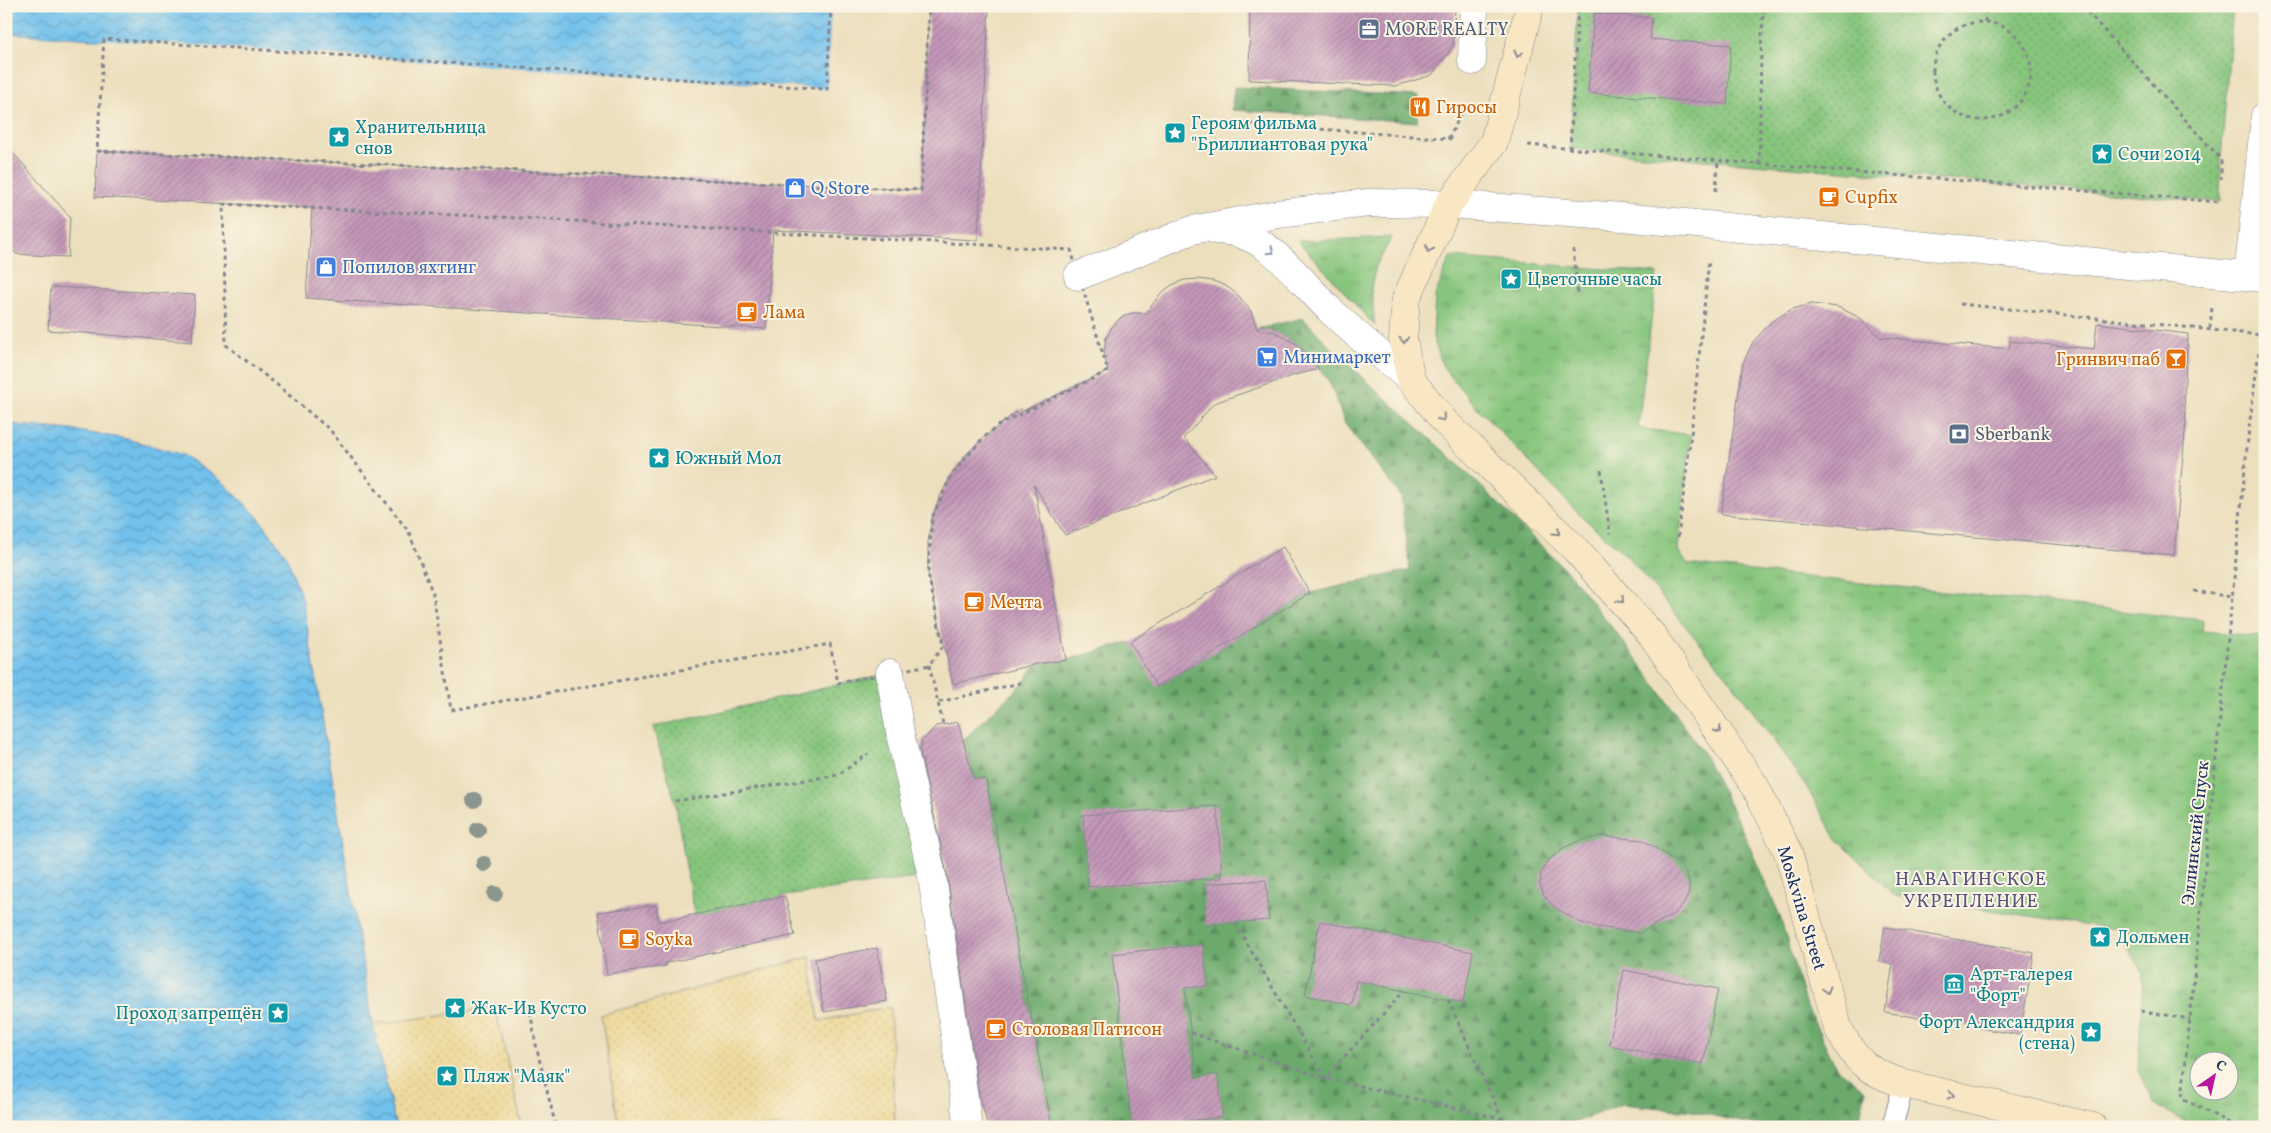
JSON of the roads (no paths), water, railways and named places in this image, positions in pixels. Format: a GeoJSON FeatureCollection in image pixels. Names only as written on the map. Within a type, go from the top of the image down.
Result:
{"type":"FeatureCollection","features":[{"type":"Feature","properties":{"kind":"main road"},"geometry":{"type":"LineString","coordinates":[[1411,380],[1403,340],[1406,299],[1449,204],[1494,142],[1530,6]]}},
{"type":"Feature","properties":{"kind":"main road","name":"Moskvina Street"},"geometry":{"type":"LineString","coordinates":[[1411,380],[1445,422],[1588,564],[1652,635],[1755,786],[1788,852],[1838,1028],[1852,1054],[1874,1073],[1904,1084],[2093,1127]]}},
{"type":"Feature","properties":{"kind":"street"},"geometry":{"type":"LineString","coordinates":[[1472,62],[1474,6]]}},
{"type":"Feature","properties":{"kind":"street"},"geometry":{"type":"LineString","coordinates":[[1084,282],[1192,230],[1278,214],[1368,203],[1449,204],[1712,226],[2256,278],[2265,116]]}},
{"type":"Feature","properties":{"kind":"street"},"geometry":{"type":"LineString","coordinates":[[1192,230],[1222,230],[1247,237],[1274,252],[1332,312],[1411,380]]}},
{"type":"Feature","properties":{"kind":"street"},"geometry":{"type":"LineString","coordinates":[[890,672],[901,738],[932,876],[968,1127]]}},
{"type":"Feature","properties":{"kind":"lane"},"geometry":{"type":"LineString","coordinates":[[1892,1127],[1904,1084]]}},
{"type":"Feature","properties":{"kind":"water"},"geometry":{"type":"Polygon","coordinates":[[[6,6],[831,6],[827,89],[6,33],[6,6]]]}},
{"type":"Feature","properties":{"kind":"water"},"geometry":{"type":"Polygon","coordinates":[[[6,424],[71,430],[127,439],[183,455],[224,483],[258,517],[286,555],[303,601],[373,1025],[396,1127],[6,1127],[6,424]]]}},
{"type":"Feature","properties":{"kind":"place","name":"MORE REALTY"},"geometry":{"type":"Point","coordinates":[1369,29]}},
{"type":"Feature","properties":{"kind":"place","name":"Гиросы"},"geometry":{"type":"Point","coordinates":[1420,107]}},
{"type":"Feature","properties":{"kind":"place","name":"Героям фильма \"Бриллиантовая рука\""},"geometry":{"type":"Point","coordinates":[1175,133]}},
{"type":"Feature","properties":{"kind":"place","name":"Хранительница снов"},"geometry":{"type":"Point","coordinates":[339,137]}},
{"type":"Feature","properties":{"kind":"place","name":"Сочи 2014"},"geometry":{"type":"Point","coordinates":[2102,154]}},
{"type":"Feature","properties":{"kind":"place","name":"Q Store"},"geometry":{"type":"Point","coordinates":[795,188]}},
{"type":"Feature","properties":{"kind":"place","name":"Cupfix"},"geometry":{"type":"Point","coordinates":[1829,197]}},
{"type":"Feature","properties":{"kind":"place","name":"Попилов яхтинг"},"geometry":{"type":"Point","coordinates":[326,267]}},
{"type":"Feature","properties":{"kind":"place","name":"Цветочные часы"},"geometry":{"type":"Point","coordinates":[1511,279]}},
{"type":"Feature","properties":{"kind":"place","name":"Лама"},"geometry":{"type":"Point","coordinates":[747,312]}},
{"type":"Feature","properties":{"kind":"place","name":"Минимаркет"},"geometry":{"type":"Point","coordinates":[1267,357]}},
{"type":"Feature","properties":{"kind":"place","name":"Гринвич паб"},"geometry":{"type":"Point","coordinates":[2176,359]}},
{"type":"Feature","properties":{"kind":"place","name":"Sberbank"},"geometry":{"type":"Point","coordinates":[1959,434]}},
{"type":"Feature","properties":{"kind":"place","name":"Южный Мол"},"geometry":{"type":"Point","coordinates":[659,458]}},
{"type":"Feature","properties":{"kind":"place","name":"Мечта"},"geometry":{"type":"Point","coordinates":[974,602]}},
{"type":"Feature","properties":{"kind":"place","name":"Дольмен"},"geometry":{"type":"Point","coordinates":[2100,937]}},
{"type":"Feature","properties":{"kind":"place","name":"Soyka"},"geometry":{"type":"Point","coordinates":[629,939]}},
{"type":"Feature","properties":{"kind":"place","name":"Арт-галерея \"Форт\""},"geometry":{"type":"Point","coordinates":[1954,984]}},
{"type":"Feature","properties":{"kind":"place","name":"Жак-Ив Кусто"},"geometry":{"type":"Point","coordinates":[455,1008]}},
{"type":"Feature","properties":{"kind":"place","name":"Проход запрещён"},"geometry":{"type":"Point","coordinates":[278,1013]}},
{"type":"Feature","properties":{"kind":"place","name":"Столовая Патисон"},"geometry":{"type":"Point","coordinates":[996,1029]}},
{"type":"Feature","properties":{"kind":"place","name":"Форт Александрия (стена)"},"geometry":{"type":"Point","coordinates":[2091,1032]}},
{"type":"Feature","properties":{"kind":"place","name":"Пляж \"Маяк\""},"geometry":{"type":"Point","coordinates":[447,1076]}},
{"type":"Feature","properties":{"kind":"district","name":"НАВАГИНСКОЕ УКРЕПЛЕНИЕ"},"geometry":{"type":"Point","coordinates":[1971,889]}}]}
